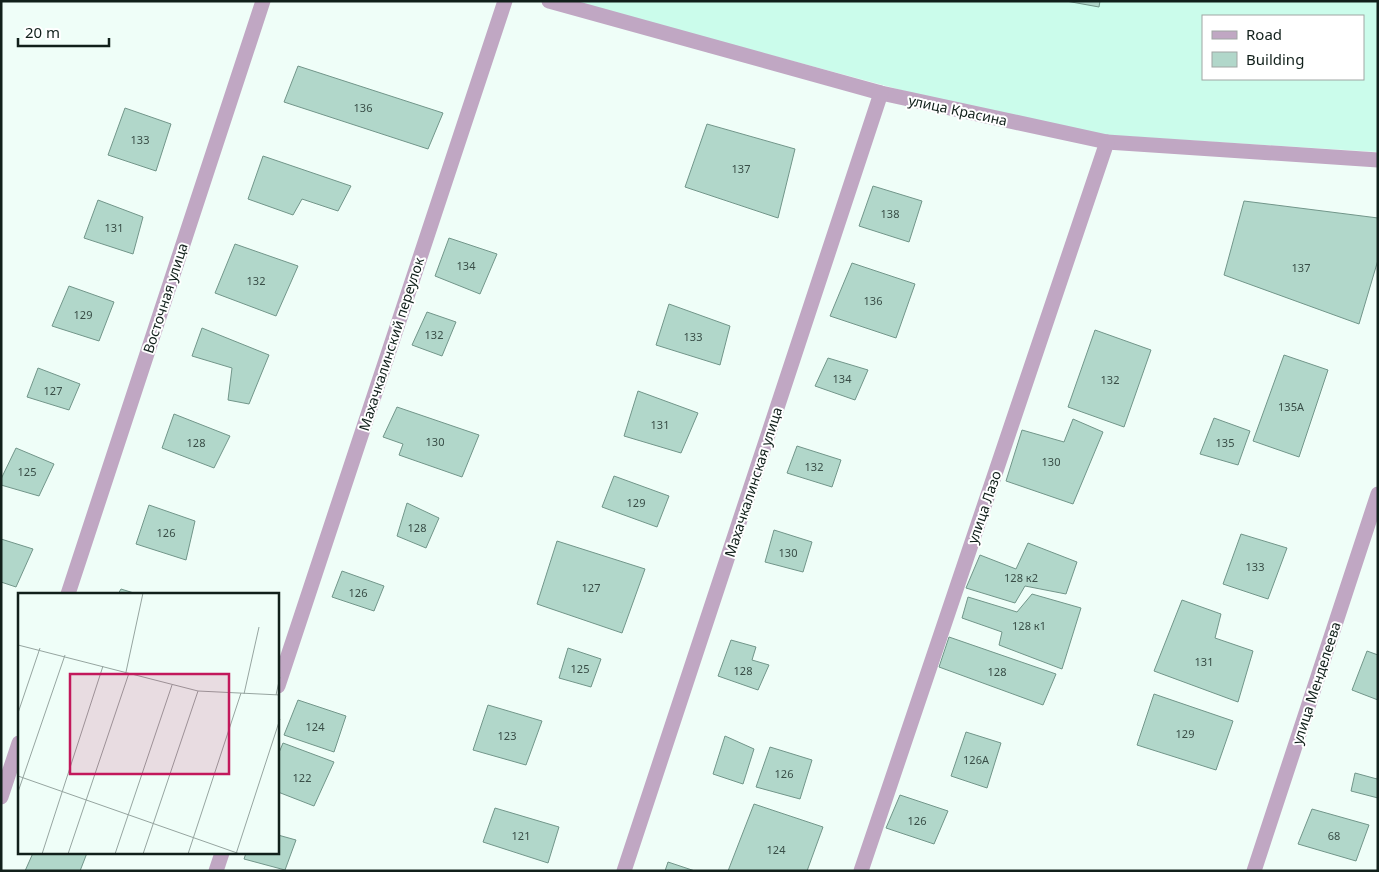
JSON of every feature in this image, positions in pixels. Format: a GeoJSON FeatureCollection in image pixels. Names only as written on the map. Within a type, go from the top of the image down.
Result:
{"type":"FeatureCollection","features":[{"type":"Feature","properties":{"kind":"street","name":"Восточная улица"},"geometry":{"type":"LineString","coordinates":[[68,593],[263,1]]}},
{"type":"Feature","properties":{"kind":"street","name":"Махачкалинский переулок"},"geometry":{"type":"LineString","coordinates":[[279,683],[505,1]]}},
{"type":"Feature","properties":{"kind":"street","name":"улица Красина"},"geometry":{"type":"LineString","coordinates":[[549,1],[881,93],[1107,142],[1378,160]]}},
{"type":"Feature","properties":{"kind":"street","name":"Махачкалинская улица"},"geometry":{"type":"LineString","coordinates":[[624,871],[881,93]]}},
{"type":"Feature","properties":{"kind":"street","name":"улица Лазо"},"geometry":{"type":"LineString","coordinates":[[861,871],[1107,142]]}},
{"type":"Feature","properties":{"kind":"street","name":"улица Менделеева"},"geometry":{"type":"LineString","coordinates":[[1254,871],[1378,494]]}},
{"type":"Feature","properties":{"kind":"street"},"geometry":{"type":"LineString","coordinates":[[1,797],[18,747]]}},
{"type":"Feature","properties":{"kind":"street"},"geometry":{"type":"LineString","coordinates":[[216,871],[222,854]]}},
{"type":"Feature","properties":{"kind":"shaded area"},"geometry":{"type":"Polygon","coordinates":[[[569,1],[1378,1],[1378,152],[1058,132],[569,1]]]}},
{"type":"Feature","properties":{"kind":"building"},"geometry":{"type":"Polygon","coordinates":[[[1066,1],[1100,1],[1099,7],[1066,1]]]}},
{"type":"Feature","properties":{"kind":"building"},"geometry":{"type":"Polygon","coordinates":[[[298,66],[443,113],[428,149],[284,102],[298,66]]]}},
{"type":"Feature","properties":{"kind":"building"},"geometry":{"type":"Polygon","coordinates":[[[125,108],[171,124],[156,171],[108,155],[125,108]]]}},
{"type":"Feature","properties":{"kind":"building"},"geometry":{"type":"Polygon","coordinates":[[[707,124],[795,149],[778,218],[685,187],[707,124]]]}},
{"type":"Feature","properties":{"kind":"building"},"geometry":{"type":"Polygon","coordinates":[[[263,156],[351,186],[338,211],[302,199],[293,215],[248,199],[263,156]]]}},
{"type":"Feature","properties":{"kind":"building"},"geometry":{"type":"Polygon","coordinates":[[[873,186],[922,201],[909,242],[859,226],[873,186]]]}},
{"type":"Feature","properties":{"kind":"building"},"geometry":{"type":"Polygon","coordinates":[[[98,200],[143,217],[133,254],[84,238],[98,200]]]}},
{"type":"Feature","properties":{"kind":"building"},"geometry":{"type":"Polygon","coordinates":[[[1244,201],[1378,218],[1378,260],[1359,324],[1224,275],[1244,201]]]}},
{"type":"Feature","properties":{"kind":"building"},"geometry":{"type":"Polygon","coordinates":[[[449,238],[497,254],[480,294],[435,276],[449,238]]]}},
{"type":"Feature","properties":{"kind":"building"},"geometry":{"type":"Polygon","coordinates":[[[235,244],[298,266],[276,316],[215,293],[235,244]]]}},
{"type":"Feature","properties":{"kind":"building"},"geometry":{"type":"Polygon","coordinates":[[[852,263],[915,284],[896,338],[830,316],[852,263]]]}},
{"type":"Feature","properties":{"kind":"building"},"geometry":{"type":"Polygon","coordinates":[[[69,286],[114,302],[99,341],[52,326],[69,286]]]}},
{"type":"Feature","properties":{"kind":"building"},"geometry":{"type":"Polygon","coordinates":[[[669,304],[730,326],[720,365],[656,345],[669,304]]]}},
{"type":"Feature","properties":{"kind":"building"},"geometry":{"type":"Polygon","coordinates":[[[427,312],[456,322],[442,356],[412,345],[427,312]]]}},
{"type":"Feature","properties":{"kind":"building"},"geometry":{"type":"Polygon","coordinates":[[[202,328],[269,355],[249,404],[228,400],[232,368],[192,356],[202,328]]]}},
{"type":"Feature","properties":{"kind":"building"},"geometry":{"type":"Polygon","coordinates":[[[1095,330],[1151,350],[1124,427],[1068,407],[1095,330]]]}},
{"type":"Feature","properties":{"kind":"building"},"geometry":{"type":"Polygon","coordinates":[[[1284,355],[1328,370],[1299,457],[1253,441],[1284,355]]]}},
{"type":"Feature","properties":{"kind":"building"},"geometry":{"type":"Polygon","coordinates":[[[828,358],[868,370],[855,400],[815,386],[828,358]]]}},
{"type":"Feature","properties":{"kind":"building"},"geometry":{"type":"Polygon","coordinates":[[[38,368],[80,384],[69,410],[27,397],[38,368]]]}},
{"type":"Feature","properties":{"kind":"building"},"geometry":{"type":"Polygon","coordinates":[[[638,391],[698,413],[681,453],[624,436],[638,391]]]}},
{"type":"Feature","properties":{"kind":"building"},"geometry":{"type":"Polygon","coordinates":[[[397,407],[479,435],[462,477],[399,455],[403,444],[383,437],[397,407]]]}},
{"type":"Feature","properties":{"kind":"building"},"geometry":{"type":"Polygon","coordinates":[[[174,414],[230,436],[214,468],[162,448],[174,414]]]}},
{"type":"Feature","properties":{"kind":"building"},"geometry":{"type":"Polygon","coordinates":[[[1214,418],[1250,431],[1238,465],[1200,454],[1214,418]]]}},
{"type":"Feature","properties":{"kind":"building"},"geometry":{"type":"Polygon","coordinates":[[[1073,419],[1103,432],[1073,504],[1006,481],[1022,430],[1064,442],[1073,419]]]}},
{"type":"Feature","properties":{"kind":"building"},"geometry":{"type":"Polygon","coordinates":[[[797,446],[841,460],[832,487],[787,473],[797,446]]]}},
{"type":"Feature","properties":{"kind":"building"},"geometry":{"type":"Polygon","coordinates":[[[16,448],[54,464],[39,496],[1,485],[1,479],[16,448]]]}},
{"type":"Feature","properties":{"kind":"building"},"geometry":{"type":"Polygon","coordinates":[[[614,476],[669,496],[657,527],[602,507],[614,476]]]}},
{"type":"Feature","properties":{"kind":"building"},"geometry":{"type":"Polygon","coordinates":[[[407,503],[439,518],[426,548],[397,536],[407,503]]]}},
{"type":"Feature","properties":{"kind":"building"},"geometry":{"type":"Polygon","coordinates":[[[149,505],[195,521],[186,560],[136,544],[149,505]]]}},
{"type":"Feature","properties":{"kind":"building"},"geometry":{"type":"Polygon","coordinates":[[[774,530],[812,542],[803,572],[765,562],[774,530]]]}},
{"type":"Feature","properties":{"kind":"building"},"geometry":{"type":"Polygon","coordinates":[[[1241,534],[1287,548],[1268,599],[1223,584],[1241,534]]]}},
{"type":"Feature","properties":{"kind":"building"},"geometry":{"type":"Polygon","coordinates":[[[1,539],[33,549],[16,587],[1,582],[1,539]]]}},
{"type":"Feature","properties":{"kind":"building"},"geometry":{"type":"Polygon","coordinates":[[[557,541],[645,569],[622,633],[537,604],[557,541]]]}},
{"type":"Feature","properties":{"kind":"building"},"geometry":{"type":"Polygon","coordinates":[[[1028,543],[1077,562],[1066,594],[1025,586],[1015,603],[966,588],[980,555],[1016,569],[1028,543]]]}},
{"type":"Feature","properties":{"kind":"building"},"geometry":{"type":"Polygon","coordinates":[[[342,571],[384,586],[374,611],[332,597],[342,571]]]}},
{"type":"Feature","properties":{"kind":"building"},"geometry":{"type":"Polygon","coordinates":[[[121,589],[134,593],[119,593],[121,589]]]}},
{"type":"Feature","properties":{"kind":"building"},"geometry":{"type":"Polygon","coordinates":[[[1032,594],[1081,608],[1062,669],[999,645],[1002,632],[962,618],[968,597],[1017,612],[1032,594]]]}},
{"type":"Feature","properties":{"kind":"building"},"geometry":{"type":"Polygon","coordinates":[[[1182,600],[1221,614],[1215,638],[1253,651],[1238,702],[1154,671],[1182,600]]]}},
{"type":"Feature","properties":{"kind":"building"},"geometry":{"type":"Polygon","coordinates":[[[949,637],[1056,674],[1043,705],[939,667],[949,637]]]}},
{"type":"Feature","properties":{"kind":"building"},"geometry":{"type":"Polygon","coordinates":[[[731,640],[756,647],[752,660],[769,665],[758,690],[718,676],[731,640]]]}},
{"type":"Feature","properties":{"kind":"building"},"geometry":{"type":"Polygon","coordinates":[[[568,648],[601,659],[591,687],[559,678],[568,648]]]}},
{"type":"Feature","properties":{"kind":"building"},"geometry":{"type":"Polygon","coordinates":[[[1367,651],[1378,655],[1378,700],[1352,690],[1367,651]]]}},
{"type":"Feature","properties":{"kind":"building"},"geometry":{"type":"Polygon","coordinates":[[[1154,694],[1233,721],[1216,770],[1137,745],[1154,694]]]}},
{"type":"Feature","properties":{"kind":"building"},"geometry":{"type":"Polygon","coordinates":[[[298,700],[346,716],[334,752],[284,735],[298,700]]]}},
{"type":"Feature","properties":{"kind":"building"},"geometry":{"type":"Polygon","coordinates":[[[488,705],[542,721],[526,765],[473,750],[488,705]]]}},
{"type":"Feature","properties":{"kind":"building"},"geometry":{"type":"Polygon","coordinates":[[[966,732],[1001,743],[987,788],[951,776],[966,732]]]}},
{"type":"Feature","properties":{"kind":"building"},"geometry":{"type":"Polygon","coordinates":[[[725,736],[754,749],[743,784],[713,774],[725,736]]]}},
{"type":"Feature","properties":{"kind":"building"},"geometry":{"type":"Polygon","coordinates":[[[283,743],[334,762],[314,806],[279,792],[279,753],[283,743]]]}},
{"type":"Feature","properties":{"kind":"building"},"geometry":{"type":"Polygon","coordinates":[[[770,747],[812,760],[800,799],[756,787],[770,747]]]}},
{"type":"Feature","properties":{"kind":"building"},"geometry":{"type":"Polygon","coordinates":[[[1355,773],[1377,779],[1378,775],[1378,798],[1351,791],[1355,773]]]}},
{"type":"Feature","properties":{"kind":"building"},"geometry":{"type":"Polygon","coordinates":[[[900,795],[948,811],[934,844],[886,828],[900,795]]]}},
{"type":"Feature","properties":{"kind":"building"},"geometry":{"type":"Polygon","coordinates":[[[754,804],[823,827],[807,871],[728,871],[754,804]]]}},
{"type":"Feature","properties":{"kind":"building"},"geometry":{"type":"Polygon","coordinates":[[[495,808],[559,827],[548,863],[483,842],[495,808]]]}},
{"type":"Feature","properties":{"kind":"building"},"geometry":{"type":"Polygon","coordinates":[[[1312,809],[1369,825],[1356,861],[1298,844],[1312,809]]]}},
{"type":"Feature","properties":{"kind":"building"},"geometry":{"type":"Polygon","coordinates":[[[279,835],[296,840],[285,870],[244,859],[246,854],[279,854],[279,835]]]}},
{"type":"Feature","properties":{"kind":"building"},"geometry":{"type":"Polygon","coordinates":[[[33,854],[87,854],[80,871],[25,871],[33,854]]]}},
{"type":"Feature","properties":{"kind":"building"},"geometry":{"type":"Polygon","coordinates":[[[668,862],[695,871],[665,871],[668,862]]]}}]}
